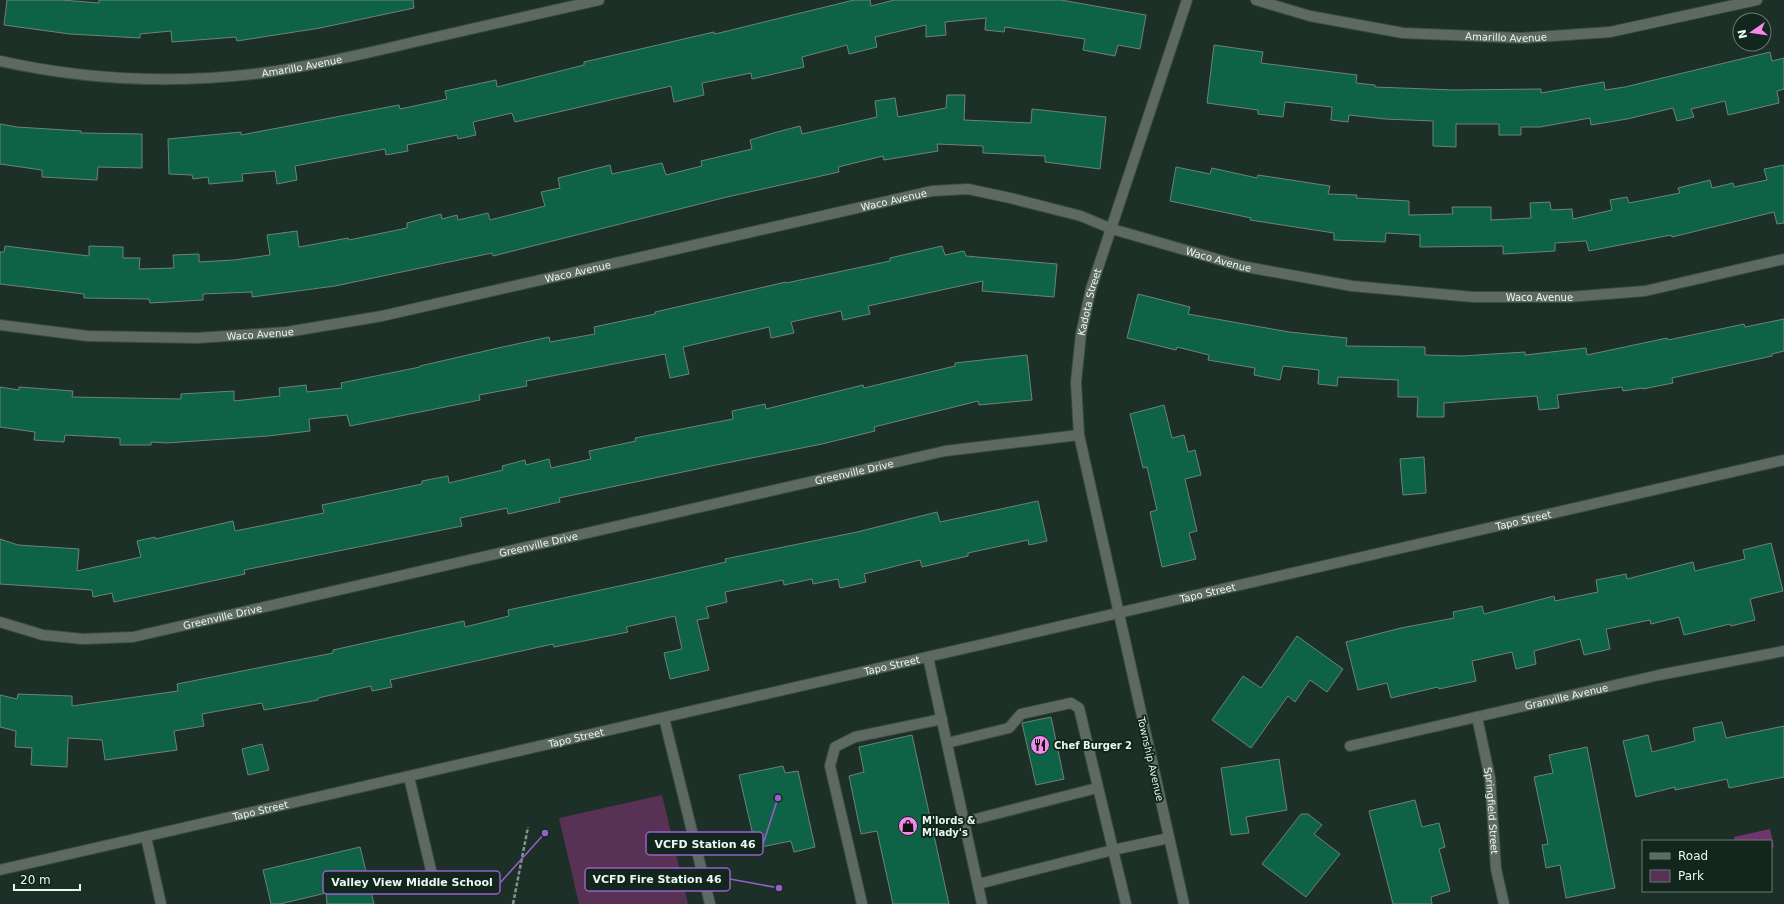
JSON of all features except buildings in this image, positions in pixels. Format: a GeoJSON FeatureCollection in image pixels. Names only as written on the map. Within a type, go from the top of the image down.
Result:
{"type":"FeatureCollection","features":[{"type":"Feature","properties":{"kind":"street","name":"Amarillo Avenue"},"geometry":{"type":"LineString","coordinates":[[0,61],[32,68],[117,78],[193,78],[261,73],[331,62],[599,0]]}},
{"type":"Feature","properties":{"kind":"street","name":"Kadota Street"},"geometry":{"type":"LineString","coordinates":[[1118,613],[1079,435],[1076,382],[1081,334],[1091,289],[1112,230],[1186,0]]}},
{"type":"Feature","properties":{"kind":"street","name":"Amarillo Avenue"},"geometry":{"type":"LineString","coordinates":[[1256,0],[1310,16],[1403,33],[1522,38],[1610,32],[1757,0]]}},
{"type":"Feature","properties":{"kind":"street","name":"Waco Avenue"},"geometry":{"type":"LineString","coordinates":[[0,325],[104,336],[197,338],[287,332],[382,316],[932,191],[968,189],[1003,196],[1081,216],[1112,230],[1256,269],[1352,286],[1473,297],[1568,297],[1645,291],[1784,259]]}},
{"type":"Feature","properties":{"kind":"street","name":"Greenville Drive"},"geometry":{"type":"LineString","coordinates":[[0,622],[43,635],[83,639],[133,636],[946,451],[1079,435]]}},
{"type":"Feature","properties":{"kind":"street","name":"Tapo Street"},"geometry":{"type":"LineString","coordinates":[[0,870],[1784,460]]}},
{"type":"Feature","properties":{"kind":"street","name":"Township Avenue"},"geometry":{"type":"LineString","coordinates":[[1118,613],[1184,904]]}},
{"type":"Feature","properties":{"kind":"street","name":"Granville Avenue"},"geometry":{"type":"LineString","coordinates":[[1350,746],[1659,675],[1784,651]]}},
{"type":"Feature","properties":{"kind":"street"},"geometry":{"type":"LineString","coordinates":[[928,657],[982,904]]}},
{"type":"Feature","properties":{"kind":"street"},"geometry":{"type":"LineString","coordinates":[[947,743],[1009,728],[1020,714],[1071,703],[1080,708],[1097,788],[1126,904]]}},
{"type":"Feature","properties":{"kind":"street","name":"Springfield Street"},"geometry":{"type":"LineString","coordinates":[[1477,717],[1490,778],[1496,869],[1504,904]]}},
{"type":"Feature","properties":{"kind":"street"},"geometry":{"type":"LineString","coordinates":[[664,718],[710,904]]}},
{"type":"Feature","properties":{"kind":"street"},"geometry":{"type":"LineString","coordinates":[[862,904],[830,766],[835,747],[856,737],[942,719]]}},
{"type":"Feature","properties":{"kind":"street"},"geometry":{"type":"LineString","coordinates":[[409,777],[434,883]]}},
{"type":"Feature","properties":{"kind":"street"},"geometry":{"type":"LineString","coordinates":[[964,822],[1097,788]]}},
{"type":"Feature","properties":{"kind":"street"},"geometry":{"type":"LineString","coordinates":[[146,837],[161,904]]}},
{"type":"Feature","properties":{"kind":"street"},"geometry":{"type":"LineString","coordinates":[[978,884],[1113,850],[1169,838]]}},
{"type":"Feature","properties":{"kind":"path"},"geometry":{"type":"LineString","coordinates":[[514,904],[528,827]]}},
{"type":"Feature","properties":{"kind":"green space"},"geometry":{"type":"Polygon","coordinates":[[[662,795],[688,904],[579,904],[559,818],[662,795]]]}},
{"type":"Feature","properties":{"kind":"shaded area"},"geometry":{"type":"Polygon","coordinates":[[[1770,829],[1774,847],[1772,848],[1772,840],[1735,840],[1734,837],[1770,829]]]}},
{"type":"Feature","properties":{"kind":"place","name":"Chef Burger 2"},"geometry":{"type":"Point","coordinates":[1040,745]}},
{"type":"Feature","properties":{"kind":"place","name":"VCFD Station 46"},"geometry":{"type":"Point","coordinates":[778,798]}},
{"type":"Feature","properties":{"kind":"place","name":"M'lords & M'lady's"},"geometry":{"type":"Point","coordinates":[908,826]}},
{"type":"Feature","properties":{"kind":"place","name":"Valley View Middle School"},"geometry":{"type":"Point","coordinates":[545,833]}},
{"type":"Feature","properties":{"kind":"place","name":"VCFD Fire Station 46"},"geometry":{"type":"Point","coordinates":[779,888]}}]}
